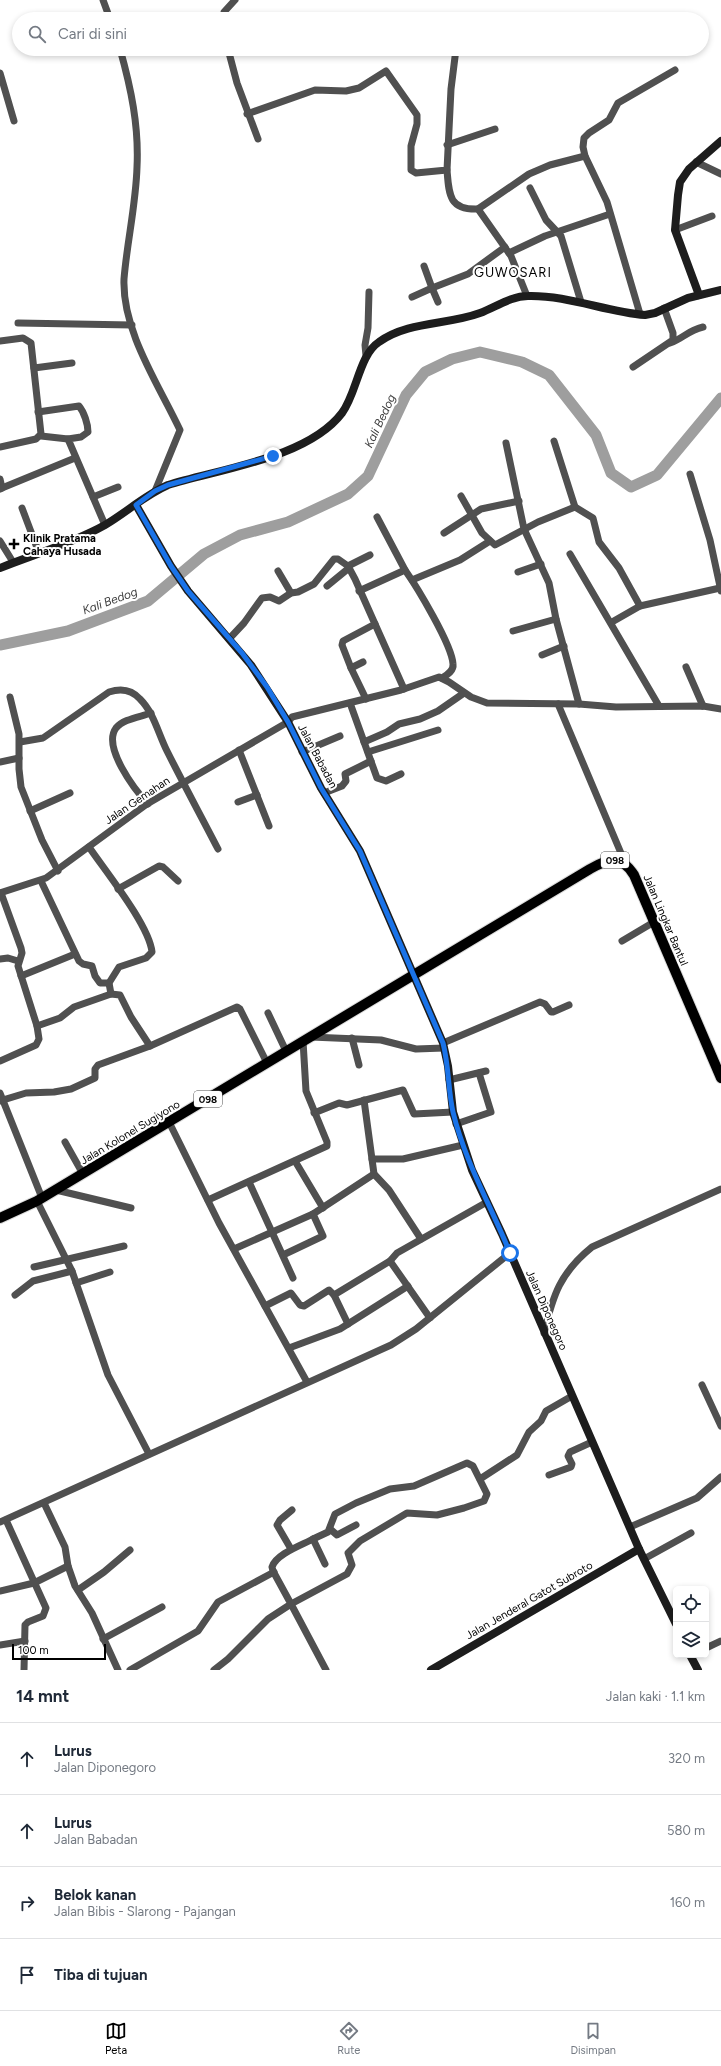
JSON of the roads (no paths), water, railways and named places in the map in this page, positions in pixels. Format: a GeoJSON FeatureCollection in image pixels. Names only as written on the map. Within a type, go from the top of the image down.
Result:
{"type":"FeatureCollection","features":[{"type":"Feature","properties":{"kind":"main road"},"geometry":{"type":"LineString","coordinates":[[699,295],[676,230],[675,216],[680,182],[696,162],[721,142]]}},
{"type":"Feature","properties":{"kind":"main road"},"geometry":{"type":"LineString","coordinates":[[0,568],[105,525],[155,491],[202,475],[273,456],[291,449],[313,436],[334,422],[345,408],[366,356],[374,345],[391,335],[421,326],[466,317],[509,300],[527,296],[581,302],[640,314],[651,314],[699,295],[721,290]]}},
{"type":"Feature","properties":{"kind":"main road","name":"Jalan Babadan"},"geometry":{"type":"LineString","coordinates":[[136,505],[171,566],[188,591],[230,639],[267,687],[288,722],[324,793],[360,851],[413,975]]}},
{"type":"Feature","properties":{"kind":"main road","name":"098"},"geometry":{"type":"LineString","coordinates":[[413,975],[590,869],[604,862],[613,860],[626,865]]}},
{"type":"Feature","properties":{"kind":"main road","name":"Jalan Lingkar Bantul"},"geometry":{"type":"LineString","coordinates":[[626,865],[634,875],[721,1078]]}},
{"type":"Feature","properties":{"kind":"main road","name":"Jalan Kolonel Sugiyono"},"geometry":{"type":"LineString","coordinates":[[0,1218],[40,1200],[413,975]]}},
{"type":"Feature","properties":{"kind":"main road","name":"Jalan Diponegoro"},"geometry":{"type":"LineString","coordinates":[[413,975],[443,1046],[453,1112],[472,1170],[510,1253],[638,1549],[675,1622]]}},
{"type":"Feature","properties":{"kind":"main road","name":"Jalan Jenderal Gatot Subroto"},"geometry":{"type":"LineString","coordinates":[[431,1670],[638,1549]]}},
{"type":"Feature","properties":{"kind":"main road"},"geometry":{"type":"LineString","coordinates":[[692,1658],[698,1670]]}},
{"type":"Feature","properties":{"kind":"street"},"geometry":{"type":"LineString","coordinates":[[103,0],[107,12]]}},
{"type":"Feature","properties":{"kind":"street"},"geometry":{"type":"LineString","coordinates":[[224,12],[235,0]]}},
{"type":"Feature","properties":{"kind":"street"},"geometry":{"type":"LineString","coordinates":[[122,56],[131,90],[137,143],[137,167],[124,288],[132,325],[142,354],[180,430],[155,491]]}},
{"type":"Feature","properties":{"kind":"street"},"geometry":{"type":"LineString","coordinates":[[230,56],[247,114],[258,139]]}},
{"type":"Feature","properties":{"kind":"street"},"geometry":{"type":"LineString","coordinates":[[455,56],[447,170],[451,195],[456,205],[465,209],[478,209],[529,174],[550,165],[585,156]]}},
{"type":"Feature","properties":{"kind":"street"},"geometry":{"type":"LineString","coordinates":[[640,314],[610,214],[590,164],[585,156],[583,147],[584,138],[609,120],[618,103],[675,70]]}},
{"type":"Feature","properties":{"kind":"street"},"geometry":{"type":"LineString","coordinates":[[247,114],[316,90],[346,91],[359,88],[386,71],[417,115],[418,124],[411,146],[412,170],[416,173],[447,170]]}},
{"type":"Feature","properties":{"kind":"street"},"geometry":{"type":"LineString","coordinates":[[0,73],[4,99],[14,121]]}},
{"type":"Feature","properties":{"kind":"street"},"geometry":{"type":"LineString","coordinates":[[448,145],[495,129]]}},
{"type":"Feature","properties":{"kind":"street"},"geometry":{"type":"LineString","coordinates":[[696,162],[721,174]]}},
{"type":"Feature","properties":{"kind":"street"},"geometry":{"type":"LineString","coordinates":[[530,188],[546,220],[553,230],[558,232],[561,236],[581,302]]}},
{"type":"Feature","properties":{"kind":"street"},"geometry":{"type":"LineString","coordinates":[[478,209],[507,250],[522,281],[527,296]]}},
{"type":"Feature","properties":{"kind":"street"},"geometry":{"type":"LineString","coordinates":[[412,297],[468,274],[507,250],[610,214]]}},
{"type":"Feature","properties":{"kind":"street"},"geometry":{"type":"LineString","coordinates":[[676,230],[712,216]]}},
{"type":"Feature","properties":{"kind":"street"},"geometry":{"type":"LineString","coordinates":[[424,266],[438,302]]}},
{"type":"Feature","properties":{"kind":"street"},"geometry":{"type":"LineString","coordinates":[[366,356],[365,345],[368,328],[369,292]]}},
{"type":"Feature","properties":{"kind":"street"},"geometry":{"type":"LineString","coordinates":[[664,308],[673,333],[673,338],[670,343]]}},
{"type":"Feature","properties":{"kind":"street"},"geometry":{"type":"LineString","coordinates":[[18,323],[132,325]]}},
{"type":"Feature","properties":{"kind":"street"},"geometry":{"type":"LineString","coordinates":[[633,367],[670,343],[678,340],[691,330],[703,327]]}},
{"type":"Feature","properties":{"kind":"street"},"geometry":{"type":"LineString","coordinates":[[0,341],[23,338],[30,341],[41,436]]}},
{"type":"Feature","properties":{"kind":"street"},"geometry":{"type":"LineString","coordinates":[[34,368],[72,363]]}},
{"type":"Feature","properties":{"kind":"street"},"geometry":{"type":"LineString","coordinates":[[0,447],[32,441],[41,436],[68,439],[81,437],[88,432],[87,425],[79,407],[38,412]]}},
{"type":"Feature","properties":{"kind":"street"},"geometry":{"type":"LineString","coordinates":[[68,439],[105,525]]}},
{"type":"Feature","properties":{"kind":"street"},"geometry":{"type":"LineString","coordinates":[[554,441],[575,507],[593,518],[599,542],[619,568],[640,606]]}},
{"type":"Feature","properties":{"kind":"street"},"geometry":{"type":"LineString","coordinates":[[506,443],[524,529],[549,583],[556,619],[579,704]]}},
{"type":"Feature","properties":{"kind":"street"},"geometry":{"type":"LineString","coordinates":[[0,479],[1,488],[75,458]]}},
{"type":"Feature","properties":{"kind":"street"},"geometry":{"type":"LineString","coordinates":[[612,622],[640,606],[720,590],[710,540],[690,474]]}},
{"type":"Feature","properties":{"kind":"street"},"geometry":{"type":"LineString","coordinates":[[93,497],[118,487]]}},
{"type":"Feature","properties":{"kind":"street"},"geometry":{"type":"LineString","coordinates":[[461,496],[482,533],[493,544],[498,545],[524,529],[575,507]]}},
{"type":"Feature","properties":{"kind":"street"},"geometry":{"type":"LineString","coordinates":[[444,533],[471,515],[487,507],[519,501]]}},
{"type":"Feature","properties":{"kind":"street"},"geometry":{"type":"LineString","coordinates":[[22,508],[39,553]]}},
{"type":"Feature","properties":{"kind":"street"},"geometry":{"type":"LineString","coordinates":[[378,517],[405,570],[446,642],[453,665],[452,670],[442,678],[464,693],[487,702],[579,704],[616,707],[703,706],[721,709]]}},
{"type":"Feature","properties":{"kind":"street"},"geometry":{"type":"LineString","coordinates":[[0,541],[13,562]]}},
{"type":"Feature","properties":{"kind":"street"},"geometry":{"type":"LineString","coordinates":[[412,580],[460,560],[490,541]]}},
{"type":"Feature","properties":{"kind":"street"},"geometry":{"type":"LineString","coordinates":[[570,554],[612,622],[659,706]]}},
{"type":"Feature","properties":{"kind":"street"},"geometry":{"type":"LineString","coordinates":[[327,586],[348,567],[370,556]]}},
{"type":"Feature","properties":{"kind":"street"},"geometry":{"type":"LineString","coordinates":[[230,639],[262,598],[270,597],[279,601],[291,593],[298,592],[314,584],[334,559],[338,559],[348,567],[404,689]]}},
{"type":"Feature","properties":{"kind":"street"},"geometry":{"type":"LineString","coordinates":[[518,572],[541,564]]}},
{"type":"Feature","properties":{"kind":"street"},"geometry":{"type":"LineString","coordinates":[[360,591],[405,570]]}},
{"type":"Feature","properties":{"kind":"street"},"geometry":{"type":"LineString","coordinates":[[278,571],[291,593]]}},
{"type":"Feature","properties":{"kind":"street"},"geometry":{"type":"LineString","coordinates":[[513,630],[556,619]]}},
{"type":"Feature","properties":{"kind":"street"},"geometry":{"type":"LineString","coordinates":[[366,699],[342,645],[343,641],[375,624]]}},
{"type":"Feature","properties":{"kind":"street"},"geometry":{"type":"LineString","coordinates":[[542,655],[564,646]]}},
{"type":"Feature","properties":{"kind":"street"},"geometry":{"type":"LineString","coordinates":[[352,668],[363,662]]}},
{"type":"Feature","properties":{"kind":"street"},"geometry":{"type":"LineString","coordinates":[[686,667],[703,706]]}},
{"type":"Feature","properties":{"kind":"street","name":"Jalan Gemahan"},"geometry":{"type":"LineString","coordinates":[[0,893],[41,881],[58,871],[148,804],[183,782],[288,722],[292,717],[304,712],[350,703],[404,689],[436,678],[442,678]]}},
{"type":"Feature","properties":{"kind":"street"},"geometry":{"type":"LineString","coordinates":[[20,742],[43,738],[99,698],[116,690],[128,691],[136,695],[150,713],[166,749],[218,849]]}},
{"type":"Feature","properties":{"kind":"street"},"geometry":{"type":"LineString","coordinates":[[364,742],[387,732],[399,724],[420,719],[438,711],[464,693]]}},
{"type":"Feature","properties":{"kind":"street"},"geometry":{"type":"LineString","coordinates":[[10,697],[18,724],[20,742],[18,769],[21,786],[30,810],[58,871]]}},
{"type":"Feature","properties":{"kind":"street"},"geometry":{"type":"LineString","coordinates":[[350,703],[377,777],[386,781],[401,774]]}},
{"type":"Feature","properties":{"kind":"street"},"geometry":{"type":"LineString","coordinates":[[558,704],[626,865]]}},
{"type":"Feature","properties":{"kind":"street"},"geometry":{"type":"LineString","coordinates":[[148,804],[134,789],[118,761],[115,754],[113,734],[116,728],[124,722],[150,713]]}},
{"type":"Feature","properties":{"kind":"street"},"geometry":{"type":"LineString","coordinates":[[368,752],[438,730]]}},
{"type":"Feature","properties":{"kind":"street"},"geometry":{"type":"LineString","coordinates":[[302,752],[340,736]]}},
{"type":"Feature","properties":{"kind":"street"},"geometry":{"type":"LineString","coordinates":[[239,750],[269,826]]}},
{"type":"Feature","properties":{"kind":"street"},"geometry":{"type":"LineString","coordinates":[[3,761],[20,758]]}},
{"type":"Feature","properties":{"kind":"street"},"geometry":{"type":"LineString","coordinates":[[3,761],[18,769]]}},
{"type":"Feature","properties":{"kind":"street"},"geometry":{"type":"LineString","coordinates":[[324,793],[342,786],[346,781],[345,774],[370,761]]}},
{"type":"Feature","properties":{"kind":"street"},"geometry":{"type":"LineString","coordinates":[[30,810],[70,793]]}},
{"type":"Feature","properties":{"kind":"street"},"geometry":{"type":"LineString","coordinates":[[238,802],[257,794]]}},
{"type":"Feature","properties":{"kind":"street"},"geometry":{"type":"LineString","coordinates":[[613,860],[617,843]]}},
{"type":"Feature","properties":{"kind":"street"},"geometry":{"type":"LineString","coordinates":[[90,847],[144,929],[152,952],[148,958],[119,967],[109,983],[111,994]]}},
{"type":"Feature","properties":{"kind":"street"},"geometry":{"type":"LineString","coordinates":[[118,889],[159,866],[164,868],[178,881]]}},
{"type":"Feature","properties":{"kind":"street"},"geometry":{"type":"LineString","coordinates":[[41,881],[75,954],[83,964],[92,966],[95,976],[100,983],[109,983]]}},
{"type":"Feature","properties":{"kind":"street"},"geometry":{"type":"LineString","coordinates":[[0,893],[21,948],[21,955],[18,961],[21,976],[37,1026],[39,1039],[36,1045],[0,1061]]}},
{"type":"Feature","properties":{"kind":"street"},"geometry":{"type":"LineString","coordinates":[[622,942],[654,922]]}},
{"type":"Feature","properties":{"kind":"street"},"geometry":{"type":"LineString","coordinates":[[21,976],[75,954]]}},
{"type":"Feature","properties":{"kind":"street"},"geometry":{"type":"LineString","coordinates":[[0,959],[8,958],[18,961]]}},
{"type":"Feature","properties":{"kind":"street"},"geometry":{"type":"LineString","coordinates":[[37,1026],[60,1018],[74,1007],[111,994],[120,995],[131,1017],[150,1046]]}},
{"type":"Feature","properties":{"kind":"street"},"geometry":{"type":"LineString","coordinates":[[208,1200],[295,1161],[328,1144],[314,1113],[304,1083],[306,1039],[352,1038],[381,1040],[416,1049],[443,1046],[540,1002],[545,1004],[551,1012],[570,1005]]}},
{"type":"Feature","properties":{"kind":"street"},"geometry":{"type":"LineString","coordinates":[[2,1101],[31,1092],[54,1092],[71,1089],[95,1078],[95,1069],[98,1065],[150,1046],[238,1007],[267,1063]]}},
{"type":"Feature","properties":{"kind":"street"},"geometry":{"type":"LineString","coordinates":[[268,1013],[286,1051]]}},
{"type":"Feature","properties":{"kind":"street"},"geometry":{"type":"LineString","coordinates":[[352,1038],[359,1065]]}},
{"type":"Feature","properties":{"kind":"street"},"geometry":{"type":"LineString","coordinates":[[449,1080],[483,1072],[491,1112],[456,1124]]}},
{"type":"Feature","properties":{"kind":"street"},"geometry":{"type":"LineString","coordinates":[[314,1113],[339,1103],[346,1105],[404,1090],[410,1109],[414,1114],[453,1112]]}},
{"type":"Feature","properties":{"kind":"street"},"geometry":{"type":"LineString","coordinates":[[0,1093],[40,1200],[67,1258],[108,1373],[149,1454]]}},
{"type":"Feature","properties":{"kind":"street"},"geometry":{"type":"LineString","coordinates":[[364,1100],[374,1174],[389,1190],[421,1240]]}},
{"type":"Feature","properties":{"kind":"street"},"geometry":{"type":"LineString","coordinates":[[169,1122],[234,1249],[307,1382]]}},
{"type":"Feature","properties":{"kind":"street"},"geometry":{"type":"LineString","coordinates":[[65,1142],[82,1174]]}},
{"type":"Feature","properties":{"kind":"street"},"geometry":{"type":"LineString","coordinates":[[372,1159],[409,1158],[463,1145]]}},
{"type":"Feature","properties":{"kind":"street"},"geometry":{"type":"LineString","coordinates":[[295,1161],[323,1208]]}},
{"type":"Feature","properties":{"kind":"street"},"geometry":{"type":"LineString","coordinates":[[234,1249],[313,1214],[374,1174]]}},
{"type":"Feature","properties":{"kind":"street"},"geometry":{"type":"LineString","coordinates":[[249,1182],[293,1278]]}},
{"type":"Feature","properties":{"kind":"street"},"geometry":{"type":"LineString","coordinates":[[544,1333],[550,1307],[559,1283],[566,1272],[592,1247],[721,1189]]}},
{"type":"Feature","properties":{"kind":"street"},"geometry":{"type":"LineString","coordinates":[[56,1190],[131,1208]]}},
{"type":"Feature","properties":{"kind":"street"},"geometry":{"type":"LineString","coordinates":[[334,1295],[390,1261],[395,1254],[487,1202]]}},
{"type":"Feature","properties":{"kind":"street"},"geometry":{"type":"LineString","coordinates":[[283,1255],[323,1236],[313,1214]]}},
{"type":"Feature","properties":{"kind":"street"},"geometry":{"type":"LineString","coordinates":[[34,1267],[67,1258],[124,1246]]}},
{"type":"Feature","properties":{"kind":"street"},"geometry":{"type":"LineString","coordinates":[[24,1670],[26,1624],[42,1617],[46,1610],[44,1602],[3,1521],[44,1504],[149,1454],[391,1345],[430,1318],[510,1253]]}},
{"type":"Feature","properties":{"kind":"street"},"geometry":{"type":"LineString","coordinates":[[390,1261],[430,1318]]}},
{"type":"Feature","properties":{"kind":"street"},"geometry":{"type":"LineString","coordinates":[[15,1295],[33,1281],[72,1271]]}},
{"type":"Feature","properties":{"kind":"street"},"geometry":{"type":"LineString","coordinates":[[76,1283],[110,1272]]}},
{"type":"Feature","properties":{"kind":"street"},"geometry":{"type":"LineString","coordinates":[[289,1348],[332,1333],[408,1286]]}},
{"type":"Feature","properties":{"kind":"street"},"geometry":{"type":"LineString","coordinates":[[266,1306],[291,1293],[301,1306],[328,1290],[334,1295],[348,1324]]}},
{"type":"Feature","properties":{"kind":"street"},"geometry":{"type":"LineString","coordinates":[[702,1385],[721,1426]]}},
{"type":"Feature","properties":{"kind":"street"},"geometry":{"type":"LineString","coordinates":[[480,1479],[516,1455],[529,1432],[541,1421],[546,1411],[572,1396]]}},
{"type":"Feature","properties":{"kind":"street"},"geometry":{"type":"LineString","coordinates":[[549,1475],[571,1467],[572,1464],[568,1454],[592,1442]]}},
{"type":"Feature","properties":{"kind":"street"},"geometry":{"type":"LineString","coordinates":[[214,1670],[228,1659],[268,1619],[291,1604],[347,1574],[352,1565],[348,1553],[355,1545],[407,1513],[430,1516],[442,1514],[485,1500],[488,1494],[471,1464],[465,1463],[414,1486],[390,1489],[356,1503],[335,1514],[330,1529],[291,1549],[273,1562],[272,1567],[274,1572],[291,1604],[326,1670]]}},
{"type":"Feature","properties":{"kind":"street"},"geometry":{"type":"LineString","coordinates":[[630,1528],[697,1498],[715,1480],[721,1477]]}},
{"type":"Feature","properties":{"kind":"street"},"geometry":{"type":"LineString","coordinates":[[44,1504],[64,1543],[68,1566],[78,1590],[92,1613],[118,1670]]}},
{"type":"Feature","properties":{"kind":"street"},"geometry":{"type":"LineString","coordinates":[[291,1549],[277,1525],[280,1520],[292,1510]]}},
{"type":"Feature","properties":{"kind":"street"},"geometry":{"type":"LineString","coordinates":[[330,1529],[337,1535],[356,1525]]}},
{"type":"Feature","properties":{"kind":"street"},"geometry":{"type":"LineString","coordinates":[[644,1559],[691,1533]]}},
{"type":"Feature","properties":{"kind":"street"},"geometry":{"type":"LineString","coordinates":[[313,1539],[325,1564]]}},
{"type":"Feature","properties":{"kind":"street"},"geometry":{"type":"LineString","coordinates":[[78,1590],[104,1572],[130,1550]]}},
{"type":"Feature","properties":{"kind":"street"},"geometry":{"type":"LineString","coordinates":[[0,1591],[34,1582],[68,1566]]}},
{"type":"Feature","properties":{"kind":"street"},"geometry":{"type":"LineString","coordinates":[[130,1670],[194,1634],[218,1602],[274,1572]]}},
{"type":"Feature","properties":{"kind":"street"},"geometry":{"type":"LineString","coordinates":[[103,1639],[162,1607]]}},
{"type":"Feature","properties":{"kind":"street"},"geometry":{"type":"LineString","coordinates":[[0,1645],[25,1641]]}},
{"type":"Feature","properties":{"kind":"street"},"geometry":{"type":"LineString","coordinates":[[709,1647],[721,1641]]}},
{"type":"Feature","properties":{"kind":"waterway","name":"Kali Bedog"},"geometry":{"type":"LineString","coordinates":[[0,645],[68,631],[148,601],[204,554],[240,535],[288,522],[348,494],[368,476],[406,395],[425,372],[452,359],[480,352],[522,362],[549,375],[596,435],[611,473],[631,487],[657,475],[721,398]]}},
{"type":"Feature","properties":{"kind":"place","name":"Klinik Pratama Cahaya Husada"},"geometry":{"type":"Point","coordinates":[14,544]}},
{"type":"Feature","properties":{"kind":"district","name":"GUWOSARI"},"geometry":{"type":"Point","coordinates":[513,272]}}]}
